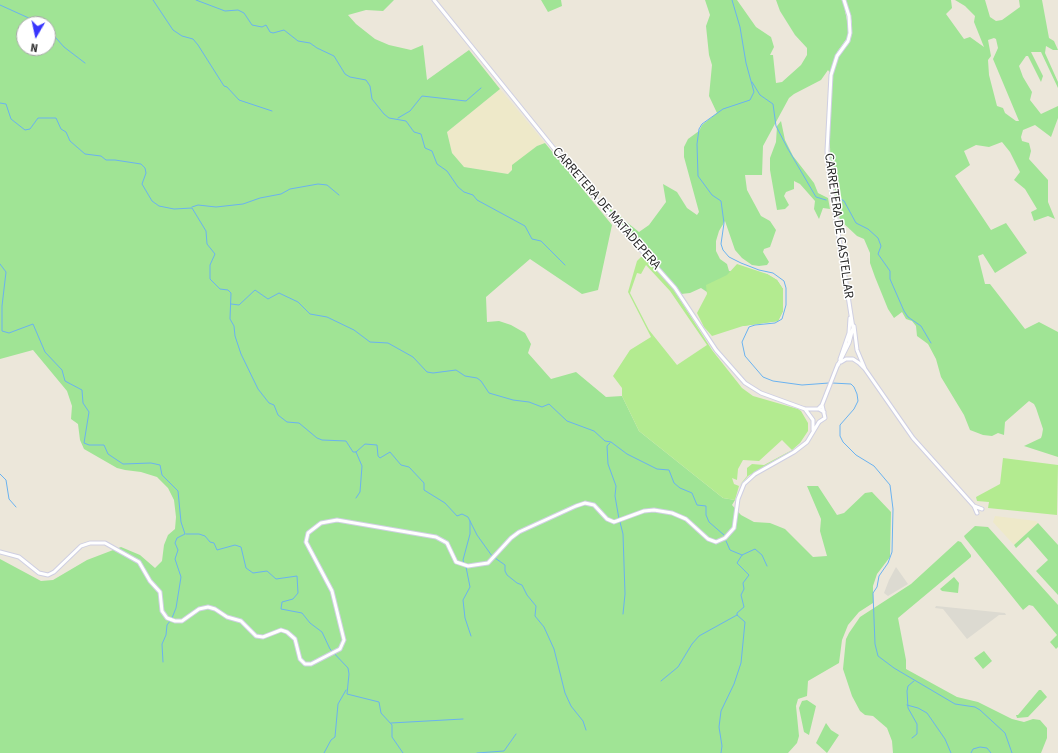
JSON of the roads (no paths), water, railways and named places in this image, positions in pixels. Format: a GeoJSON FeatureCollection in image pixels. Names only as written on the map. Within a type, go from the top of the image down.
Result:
{"type":"FeatureCollection","features":[{"type":"Feature","properties":{"kind":"street","name":"CARRETERA DE MATADEPERA"},"geometry":{"type":"LineString","coordinates":[[434,0],[581,182],[675,288],[716,350],[737,375],[754,391],[789,402],[805,409]]}},
{"type":"Feature","properties":{"kind":"street","name":"CARRETERA DE CASTELLAR"},"geometry":{"type":"LineString","coordinates":[[838,366],[853,332],[827,151],[830,75],[837,56],[848,41],[850,33],[849,16],[844,0]]}},
{"type":"Feature","properties":{"kind":"street","name":"CARRETERA DE CASTELLAR"},"geometry":{"type":"LineString","coordinates":[[838,366],[849,333],[851,314]]}},
{"type":"Feature","properties":{"kind":"street"},"geometry":{"type":"LineString","coordinates":[[852,321],[856,334],[856,346],[865,369]]}},
{"type":"Feature","properties":{"kind":"street"},"geometry":{"type":"LineString","coordinates":[[842,354],[850,340],[856,346]]}},
{"type":"Feature","properties":{"kind":"street"},"geometry":{"type":"LineString","coordinates":[[840,362],[846,359],[853,359],[865,369],[913,438],[974,506],[976,513]]}},
{"type":"Feature","properties":{"kind":"street"},"geometry":{"type":"LineString","coordinates":[[813,431],[812,413],[823,403],[838,366]]}},
{"type":"Feature","properties":{"kind":"street"},"geometry":{"type":"LineString","coordinates":[[0,552],[19,557],[39,573],[46,575],[54,572],[83,545],[96,542],[108,545],[129,555],[142,564],[150,581],[160,592],[165,616],[175,621],[184,620],[202,608],[213,608],[227,617],[241,621],[256,636],[263,637],[281,630],[287,632],[295,639],[298,655],[301,661],[308,664],[314,664],[342,647],[344,637],[332,591],[307,546],[306,536],[313,528],[327,521],[334,520],[403,530],[436,537],[447,543],[456,562],[468,566],[485,564],[519,532],[581,504],[594,505],[607,519],[619,521],[644,511],[665,511],[682,516],[708,540],[719,542],[729,535],[734,528],[738,500],[742,487],[747,481],[807,442],[819,422],[825,418],[823,403]]}},
{"type":"Feature","properties":{"kind":"street"},"geometry":{"type":"LineString","coordinates":[[805,409],[816,409],[824,412]]}},
{"type":"Feature","properties":{"kind":"street"},"geometry":{"type":"LineString","coordinates":[[805,409],[812,419],[819,422]]}},
{"type":"Feature","properties":{"kind":"street"},"geometry":{"type":"LineString","coordinates":[[974,506],[982,509]]}},
{"type":"Feature","properties":{"kind":"waterway"},"geometry":{"type":"LineString","coordinates":[[153,0],[173,30],[182,36],[193,39],[224,86],[227,87],[239,100],[272,111]]}},
{"type":"Feature","properties":{"kind":"waterway"},"geometry":{"type":"LineString","coordinates":[[196,0],[225,11],[238,10],[244,13],[252,25],[262,27],[266,25],[270,32],[273,33],[284,30],[298,41],[310,43],[334,56],[345,74],[350,77],[366,80],[370,86],[372,99],[384,114],[389,118],[406,121],[414,132],[421,134],[425,148],[432,151],[437,164],[447,171],[458,187],[464,192],[473,195],[477,200],[525,226],[532,239],[541,241],[565,265]]}},
{"type":"Feature","properties":{"kind":"waterway"},"geometry":{"type":"LineString","coordinates":[[732,0],[740,27],[746,63],[754,92],[750,100],[723,109],[702,124],[699,129],[697,144],[698,176],[712,195],[721,201],[724,223],[721,244],[723,250],[729,257],[741,263],[759,270],[773,273],[784,281],[786,288],[786,305],[782,319],[775,323],[749,327],[742,342],[745,356],[763,377],[773,381],[802,385],[829,383]]}},
{"type":"Feature","properties":{"kind":"waterway"},"geometry":{"type":"LineString","coordinates":[[0,5],[24,16]]}},
{"type":"Feature","properties":{"kind":"waterway"},"geometry":{"type":"LineString","coordinates":[[56,38],[64,47],[85,63]]}},
{"type":"Feature","properties":{"kind":"waterway"},"geometry":{"type":"LineString","coordinates":[[752,82],[760,95],[773,104],[776,126],[816,197],[826,200]]}},
{"type":"Feature","properties":{"kind":"waterway"},"geometry":{"type":"LineString","coordinates":[[398,118],[410,111],[422,96],[466,101],[481,88]]}},
{"type":"Feature","properties":{"kind":"waterway"},"geometry":{"type":"LineString","coordinates":[[0,103],[6,104],[11,119],[25,130],[30,129],[38,118],[56,118],[61,129],[66,132],[70,141],[85,154],[101,156],[106,160],[141,164],[145,168],[146,173],[142,184],[152,201],[159,206],[174,209],[192,208],[206,231],[207,244],[215,254],[210,265],[210,279],[220,289],[228,290],[231,293],[230,319],[234,326],[235,336],[241,354],[258,389],[269,403],[274,405],[278,415],[287,422],[299,423],[317,438],[322,440],[346,441],[353,452],[356,452],[365,444],[377,445],[378,456],[380,458],[390,452],[401,465],[409,467],[424,483],[424,490],[445,503],[457,516],[462,514],[468,517],[477,535],[492,556]]}},
{"type":"Feature","properties":{"kind":"waterway"},"geometry":{"type":"LineString","coordinates":[[192,207],[198,205],[216,207],[243,204],[260,198],[281,194],[290,189],[318,184],[327,185],[339,195]]}},
{"type":"Feature","properties":{"kind":"waterway"},"geometry":{"type":"LineString","coordinates":[[839,198],[844,201],[856,223],[868,229],[878,238],[881,246],[878,254],[890,271],[890,279],[904,311],[908,317],[921,326],[931,343]]}},
{"type":"Feature","properties":{"kind":"waterway"},"geometry":{"type":"LineString","coordinates":[[0,264],[6,272],[2,306],[2,331],[9,333],[33,324],[45,352],[62,370],[65,381],[82,390],[83,403],[89,412],[84,443],[89,445],[104,445],[108,454],[123,464],[151,463],[160,465],[162,475],[178,491],[181,522],[185,534],[177,538],[175,543],[178,550],[175,559],[181,577],[176,608],[172,618]]}},
{"type":"Feature","properties":{"kind":"waterway"},"geometry":{"type":"LineString","coordinates":[[231,304],[239,305],[255,290],[268,299],[279,293],[298,302],[310,314],[327,317],[354,330],[370,342],[388,343],[413,357],[427,372],[433,373],[456,370],[465,376],[477,378],[481,381],[489,393],[513,400],[529,402],[542,407],[549,404],[567,421],[594,431],[605,441],[611,442],[627,454],[657,469],[669,470],[674,483],[680,488],[692,493],[697,505],[706,506],[706,515],[709,522],[724,535]]}},
{"type":"Feature","properties":{"kind":"waterway"},"geometry":{"type":"LineString","coordinates":[[832,383],[851,384],[857,394],[858,401],[854,409],[840,425],[840,436],[843,442],[856,455],[874,466],[890,485],[893,509],[892,552],[888,563],[879,576],[877,587],[873,593],[875,644],[878,656],[894,668],[955,704],[975,707],[980,710],[1005,733],[1012,753]]}},
{"type":"Feature","properties":{"kind":"waterway"},"geometry":{"type":"LineString","coordinates":[[610,443],[607,446],[608,464],[616,486],[615,496],[619,519]]}},
{"type":"Feature","properties":{"kind":"waterway"},"geometry":{"type":"LineString","coordinates":[[356,452],[362,466],[360,492],[356,498]]}},
{"type":"Feature","properties":{"kind":"waterway"},"geometry":{"type":"LineString","coordinates":[[0,474],[6,480],[9,499],[16,507]]}},
{"type":"Feature","properties":{"kind":"waterway"},"geometry":{"type":"LineString","coordinates":[[464,564],[463,560],[470,534],[470,521]]}},
{"type":"Feature","properties":{"kind":"waterway"},"geometry":{"type":"LineString","coordinates":[[620,522],[623,534],[625,594],[623,614]]}},
{"type":"Feature","properties":{"kind":"waterway"},"geometry":{"type":"LineString","coordinates":[[186,534],[199,534],[205,536],[210,542],[214,543],[217,550],[235,545],[241,547],[246,568],[253,573],[267,571],[276,579],[297,576],[298,593],[293,599],[282,602],[281,609],[302,613],[310,623],[322,632],[330,649],[348,668],[349,674],[347,694],[379,702],[381,713],[392,725],[392,737],[403,753]]}},
{"type":"Feature","properties":{"kind":"waterway"},"geometry":{"type":"LineString","coordinates":[[726,541],[730,550],[742,555]]}},
{"type":"Feature","properties":{"kind":"waterway"},"geometry":{"type":"LineString","coordinates":[[721,753],[722,746],[719,727],[721,711],[734,684],[741,663],[745,622],[737,615],[737,613],[744,607],[741,595],[744,589],[743,583],[749,575],[737,563],[742,555],[755,549],[762,555],[767,566]]}},
{"type":"Feature","properties":{"kind":"waterway"},"geometry":{"type":"LineString","coordinates":[[495,558],[505,565],[507,575],[522,585],[527,595],[536,606],[535,616],[544,627],[554,649],[565,693],[571,706],[583,721],[586,730]]}},
{"type":"Feature","properties":{"kind":"waterway"},"geometry":{"type":"LineString","coordinates":[[466,567],[470,587],[463,600],[465,618],[471,636]]}},
{"type":"Feature","properties":{"kind":"waterway"},"geometry":{"type":"LineString","coordinates":[[661,681],[678,667],[692,644],[699,636],[737,615]]}},
{"type":"Feature","properties":{"kind":"waterway"},"geometry":{"type":"LineString","coordinates":[[163,662],[162,644],[166,635],[167,625],[170,621]]}},
{"type":"Feature","properties":{"kind":"waterway"},"geometry":{"type":"LineString","coordinates":[[912,738],[917,734],[917,724],[908,708],[907,691],[908,686],[914,681]]}},
{"type":"Feature","properties":{"kind":"waterway"},"geometry":{"type":"LineString","coordinates":[[324,753],[331,740],[335,737],[338,704],[346,690]]}},
{"type":"Feature","properties":{"kind":"waterway"},"geometry":{"type":"LineString","coordinates":[[907,705],[918,708],[927,713],[945,739],[951,753]]}},
{"type":"Feature","properties":{"kind":"waterway"},"geometry":{"type":"LineString","coordinates":[[391,723],[463,719]]}},
{"type":"Feature","properties":{"kind":"waterway"},"geometry":{"type":"LineString","coordinates":[[477,753],[504,751],[516,734]]}},
{"type":"Feature","properties":{"kind":"waterway"},"geometry":{"type":"LineString","coordinates":[[971,753],[973,749],[980,747],[987,748],[991,753]]}}]}
